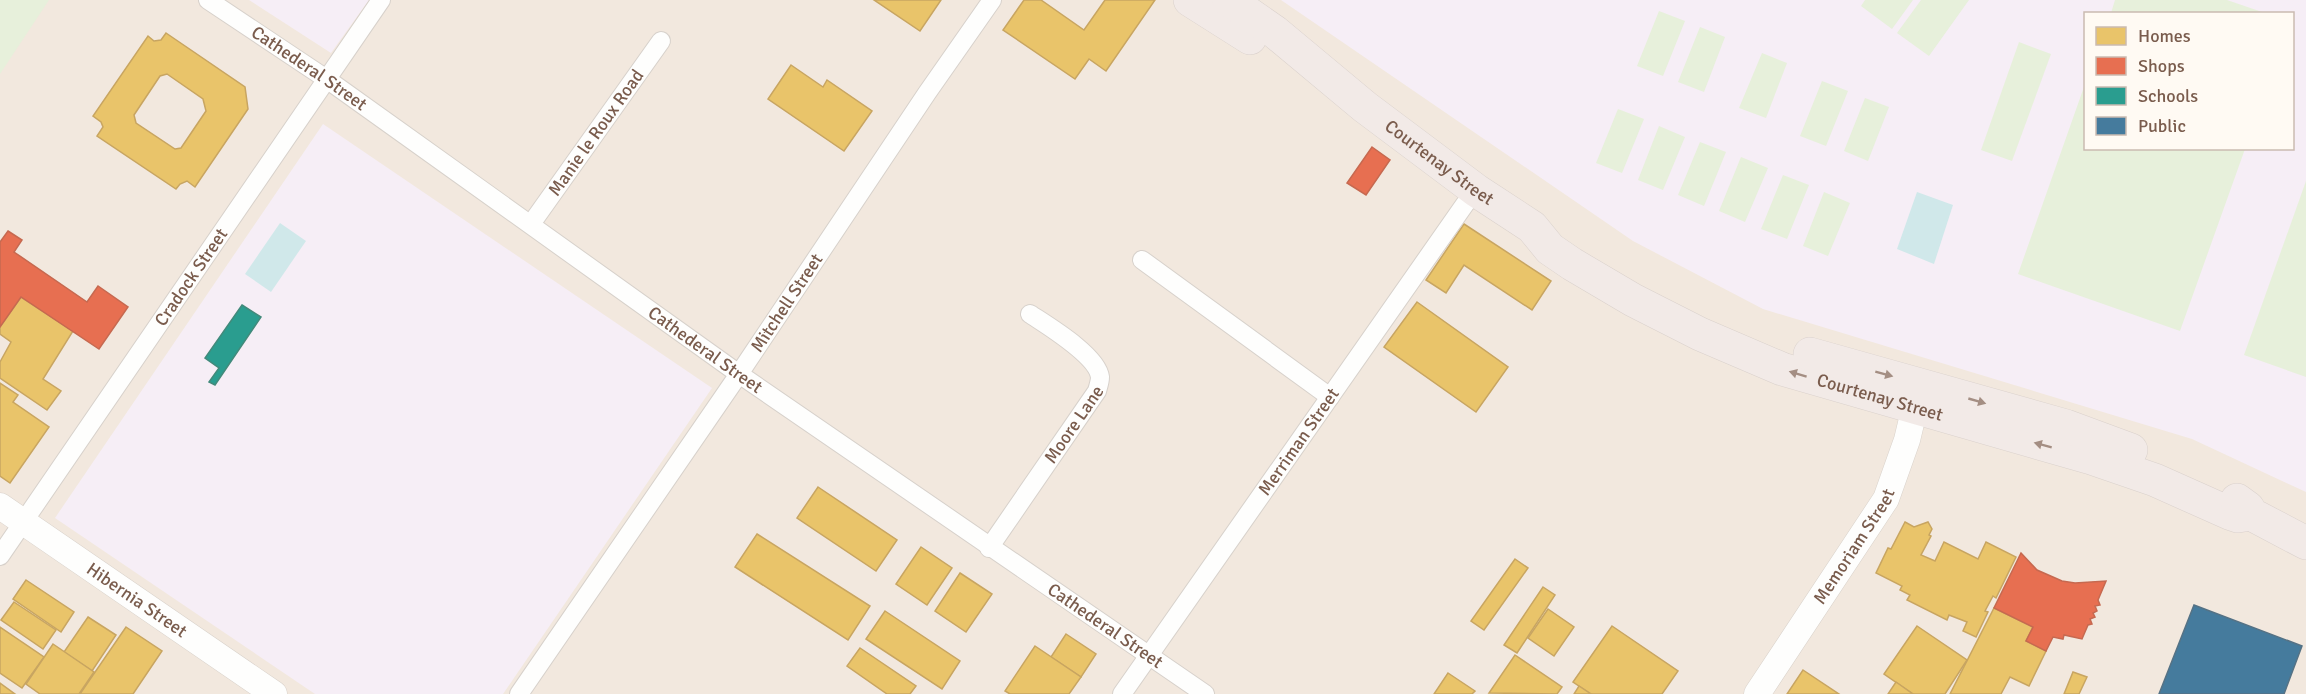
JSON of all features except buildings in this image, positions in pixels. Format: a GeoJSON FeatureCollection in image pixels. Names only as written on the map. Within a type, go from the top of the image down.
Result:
{"type":"FeatureCollection","features":[{"type":"Feature","properties":{"kind":"highway","name":"Courtenay Street"},"geometry":{"type":"LineString","coordinates":[[1190,0],[1227,25],[1348,94]]}},
{"type":"Feature","properties":{"kind":"highway","name":"Courtenay Street"},"geometry":{"type":"LineString","coordinates":[[1229,0],[1275,32],[1348,94],[1478,191],[1532,227],[1555,232],[1641,282],[1752,334],[1917,396],[2156,480],[2229,513],[2238,516],[2251,514],[2306,543]]}},
{"type":"Feature","properties":{"kind":"street","name":"Cathederal Street"},"geometry":{"type":"LineString","coordinates":[[208,0],[328,80],[739,374],[989,548],[1205,694]]}},
{"type":"Feature","properties":{"kind":"street","name":"Cradock Street"},"geometry":{"type":"LineString","coordinates":[[0,556],[381,0]]}},
{"type":"Feature","properties":{"kind":"street","name":"Mitchell Street"},"geometry":{"type":"LineString","coordinates":[[519,694],[992,0]]}},
{"type":"Feature","properties":{"kind":"street","name":"Manie le Roux Road"},"geometry":{"type":"LineString","coordinates":[[531,224],[661,40]]}},
{"type":"Feature","properties":{"kind":"street","name":"Merriman Street"},"geometry":{"type":"LineString","coordinates":[[1122,694],[1465,204],[1478,191]]}},
{"type":"Feature","properties":{"kind":"street"},"geometry":{"type":"LineString","coordinates":[[1142,260],[1330,397]]}},
{"type":"Feature","properties":{"kind":"street","name":"Moore Lane"},"geometry":{"type":"LineString","coordinates":[[989,548],[1100,383],[1100,375],[1088,356],[1030,314]]}},
{"type":"Feature","properties":{"kind":"street","name":"Memoriam Street"},"geometry":{"type":"LineString","coordinates":[[1757,694],[1886,500],[1907,440],[1917,396]]}},
{"type":"Feature","properties":{"kind":"street","name":"Hibernia Street"},"geometry":{"type":"LineString","coordinates":[[0,506],[274,694]]}},
{"type":"Feature","properties":{"kind":"shaded area"},"geometry":{"type":"Polygon","coordinates":[[[0,0],[2306,0],[2306,694],[0,694],[0,0]]]}},
{"type":"Feature","properties":{"kind":"shaded area"},"geometry":{"type":"Polygon","coordinates":[[[249,0],[369,0],[331,53],[249,0]]]}},
{"type":"Feature","properties":{"kind":"shaded area"},"geometry":{"type":"Polygon","coordinates":[[[1281,0],[2306,0],[2306,492],[2192,439],[1763,309],[1633,241],[1281,0]]]}},
{"type":"Feature","properties":{"kind":"shaded area"},"geometry":{"type":"Polygon","coordinates":[[[323,124],[712,388],[503,694],[315,694],[55,518],[323,124]]]}},
{"type":"Feature","properties":{"kind":"green space"},"geometry":{"type":"Polygon","coordinates":[[[0,0],[49,0],[0,74],[0,0]]]}},
{"type":"Feature","properties":{"kind":"green space"},"geometry":{"type":"Polygon","coordinates":[[[1865,0],[1913,0],[1892,29],[1861,6],[1865,0]]]}},
{"type":"Feature","properties":{"kind":"green space"},"geometry":{"type":"Polygon","coordinates":[[[1921,0],[1969,0],[1929,56],[1897,33],[1921,0]]]}},
{"type":"Feature","properties":{"kind":"green space"},"geometry":{"type":"Polygon","coordinates":[[[2115,0],[2227,0],[2262,12],[2111,12],[2115,0]]]}},
{"type":"Feature","properties":{"kind":"green space"},"geometry":{"type":"Polygon","coordinates":[[[1659,11],[1685,21],[1663,76],[1637,66],[1659,11]]]}},
{"type":"Feature","properties":{"kind":"green space"},"geometry":{"type":"Polygon","coordinates":[[[1700,27],[1725,37],[1704,92],[1678,82],[1700,27]]]}},
{"type":"Feature","properties":{"kind":"green space"},"geometry":{"type":"Polygon","coordinates":[[[2019,42],[2051,54],[2012,161],[1981,150],[2019,42]]]}},
{"type":"Feature","properties":{"kind":"green space"},"geometry":{"type":"Polygon","coordinates":[[[1762,53],[1787,63],[1766,118],[1739,108],[1762,53]]]}},
{"type":"Feature","properties":{"kind":"green space"},"geometry":{"type":"Polygon","coordinates":[[[1822,81],[1848,91],[1826,146],[1800,136],[1822,81]]]}},
{"type":"Feature","properties":{"kind":"green space"},"geometry":{"type":"Polygon","coordinates":[[[2084,87],[2084,150],[2245,150],[2180,331],[2018,274],[2084,87]]]}},
{"type":"Feature","properties":{"kind":"green space"},"geometry":{"type":"Polygon","coordinates":[[[1865,98],[1889,107],[1868,161],[1844,151],[1865,98]]]}},
{"type":"Feature","properties":{"kind":"green space"},"geometry":{"type":"Polygon","coordinates":[[[1618,109],[1644,119],[1622,173],[1596,163],[1618,109]]]}},
{"type":"Feature","properties":{"kind":"green space"},"geometry":{"type":"Polygon","coordinates":[[[1659,126],[1685,137],[1663,190],[1638,180],[1659,126]]]}},
{"type":"Feature","properties":{"kind":"green space"},"geometry":{"type":"Polygon","coordinates":[[[1700,142],[1726,152],[1704,206],[1678,195],[1700,142]]]}},
{"type":"Feature","properties":{"kind":"green space"},"geometry":{"type":"Polygon","coordinates":[[[1741,157],[1768,168],[1745,222],[1719,211],[1741,157]]]}},
{"type":"Feature","properties":{"kind":"green space"},"geometry":{"type":"Polygon","coordinates":[[[1783,175],[1809,185],[1787,239],[1761,229],[1783,175]]]}},
{"type":"Feature","properties":{"kind":"green space"},"geometry":{"type":"Polygon","coordinates":[[[2306,181],[2306,377],[2244,355],[2306,181]]]}},
{"type":"Feature","properties":{"kind":"green space"},"geometry":{"type":"Polygon","coordinates":[[[1824,192],[1850,203],[1828,256],[1803,246],[1824,192]]]}},
{"type":"Feature","properties":{"kind":"water"},"geometry":{"type":"Polygon","coordinates":[[[1917,192],[1953,205],[1934,264],[1897,249],[1917,192]]]}},
{"type":"Feature","properties":{"kind":"water"},"geometry":{"type":"Polygon","coordinates":[[[280,223],[306,241],[271,292],[245,274],[280,223]]]}}]}
